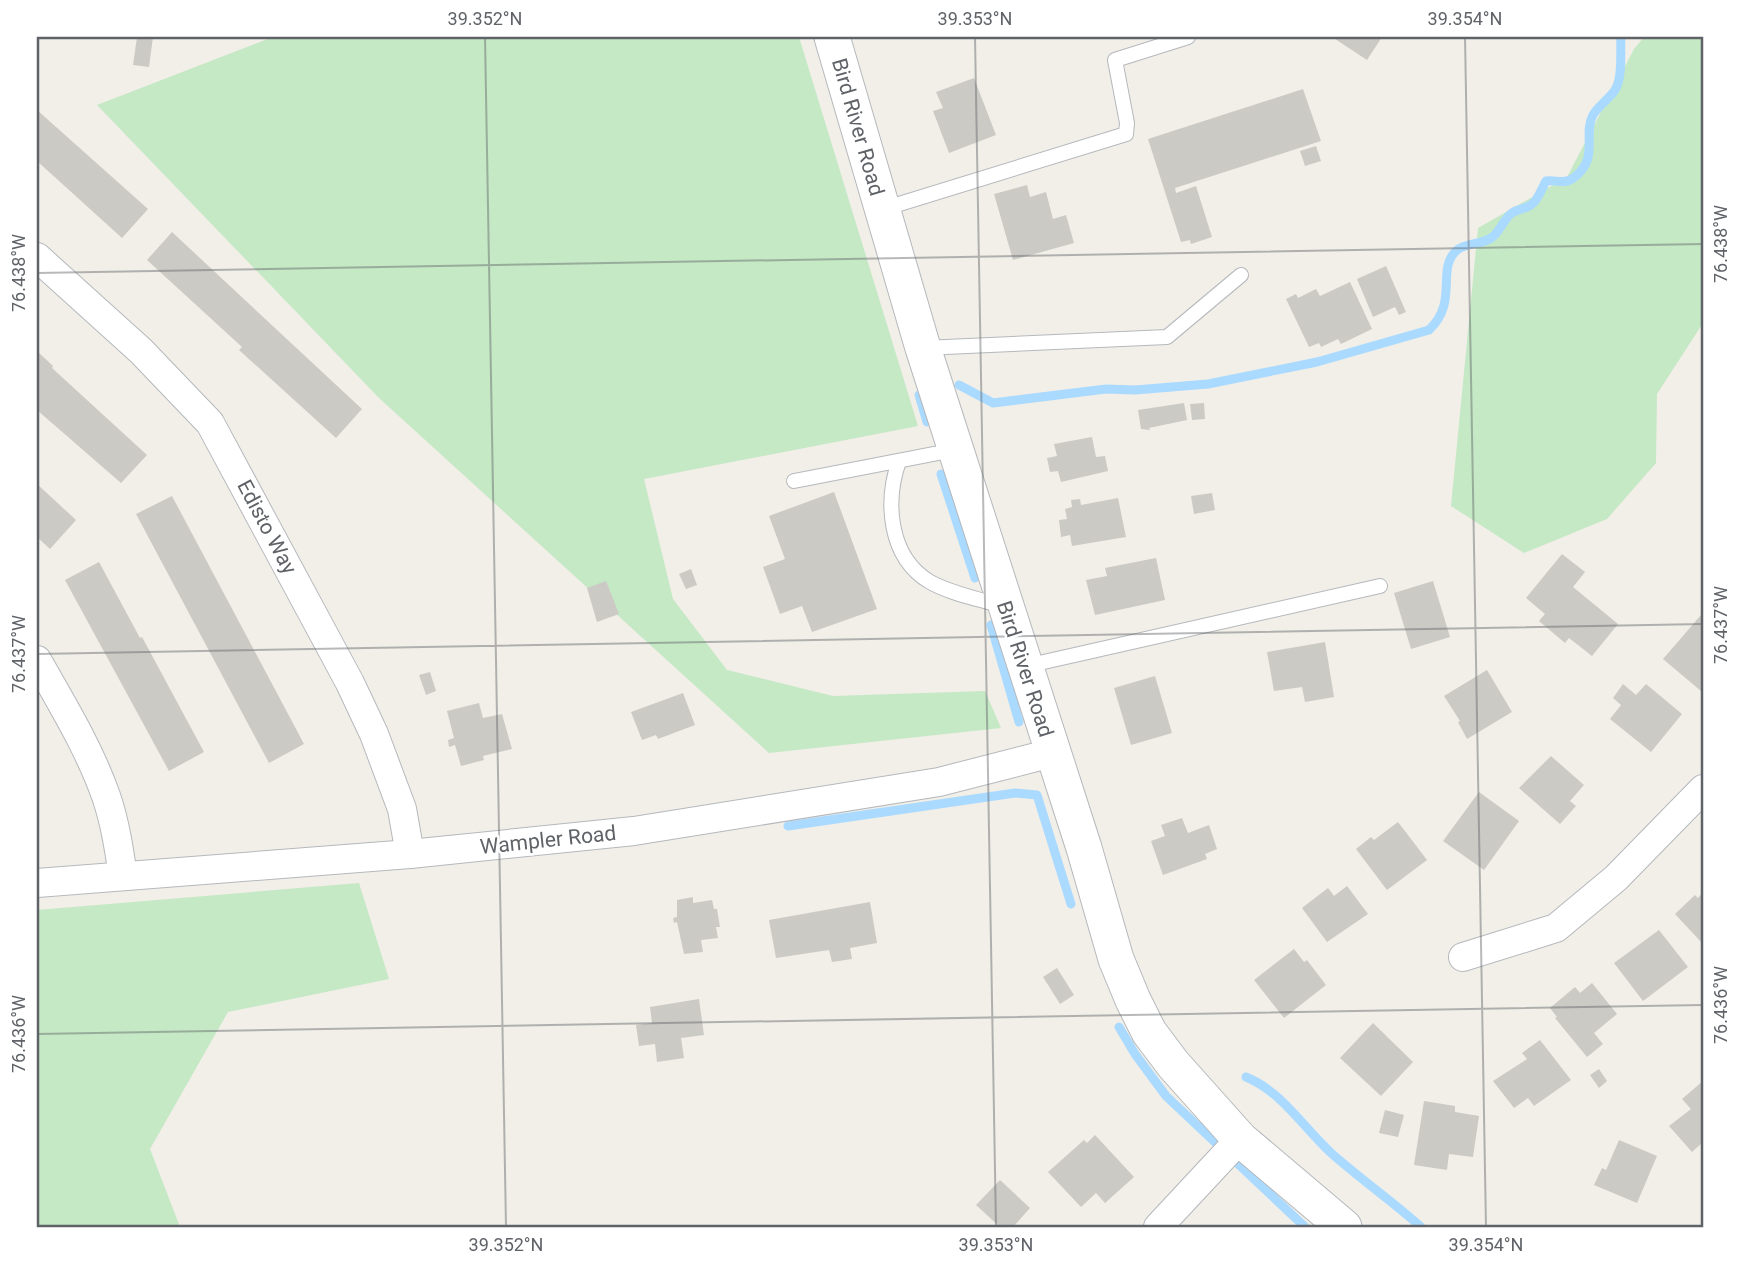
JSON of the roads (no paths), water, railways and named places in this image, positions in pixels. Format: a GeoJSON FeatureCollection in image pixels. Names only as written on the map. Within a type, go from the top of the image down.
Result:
{"type":"FeatureCollection","features":[{"type":"Feature","properties":{"kind":"street","name":"Bird River Road"},"geometry":{"type":"LineString","coordinates":[[832,37],[923,348],[1084,848],[1116,959],[1133,1000],[1149,1032],[1173,1064],[1240,1139],[1344,1227]]}},
{"type":"Feature","properties":{"kind":"street","name":"Edisto Way"},"geometry":{"type":"LineString","coordinates":[[37,257],[141,351],[210,424],[350,683],[374,734],[391,773],[402,809],[410,854]]}},
{"type":"Feature","properties":{"kind":"street"},"geometry":{"type":"LineString","coordinates":[[37,660],[98,774],[117,837],[123,876]]}},
{"type":"Feature","properties":{"kind":"street","name":"Wampler Road"},"geometry":{"type":"LineString","coordinates":[[37,883],[410,854],[634,831],[939,782],[1052,753]]}},
{"type":"Feature","properties":{"kind":"street"},"geometry":{"type":"LineString","coordinates":[[1463,957],[1556,928],[1616,878],[1703,789]]}},
{"type":"Feature","properties":{"kind":"street"},"geometry":{"type":"LineString","coordinates":[[1158,1227],[1240,1139]]}},
{"type":"Feature","properties":{"kind":"lane"},"geometry":{"type":"LineString","coordinates":[[881,210],[1126,134],[1127,123],[1115,60],[1188,37]]}},
{"type":"Feature","properties":{"kind":"lane"},"geometry":{"type":"LineString","coordinates":[[923,348],[1167,337],[1241,275]]}},
{"type":"Feature","properties":{"kind":"lane"},"geometry":{"type":"LineString","coordinates":[[794,481],[956,450]]}},
{"type":"Feature","properties":{"kind":"lane"},"geometry":{"type":"LineString","coordinates":[[899,460],[893,478],[890,504],[892,527],[914,569],[930,582],[1006,607]]}},
{"type":"Feature","properties":{"kind":"lane"},"geometry":{"type":"LineString","coordinates":[[1025,666],[1380,586]]}},
{"type":"Feature","properties":{"kind":"waterway"},"geometry":{"type":"LineString","coordinates":[[959,385],[993,403],[1106,389],[1135,390],[1208,384],[1317,362],[1429,330],[1443,309],[1448,267],[1456,251],[1494,236],[1509,216],[1534,202],[1546,181],[1569,181],[1581,171],[1588,155],[1593,115],[1618,85],[1621,37]]}},
{"type":"Feature","properties":{"kind":"waterway"},"geometry":{"type":"LineString","coordinates":[[919,395],[927,422]]}},
{"type":"Feature","properties":{"kind":"waterway"},"geometry":{"type":"LineString","coordinates":[[941,474],[975,578]]}},
{"type":"Feature","properties":{"kind":"waterway"},"geometry":{"type":"LineString","coordinates":[[991,625],[1019,722]]}},
{"type":"Feature","properties":{"kind":"waterway"},"geometry":{"type":"LineString","coordinates":[[788,826],[1015,793],[1037,795],[1071,904]]}},
{"type":"Feature","properties":{"kind":"waterway"},"geometry":{"type":"LineString","coordinates":[[1119,1027],[1166,1096],[1305,1227]]}},
{"type":"Feature","properties":{"kind":"waterway"},"geometry":{"type":"LineString","coordinates":[[1246,1077],[1259,1083],[1281,1100],[1330,1152],[1421,1227]]}}]}
